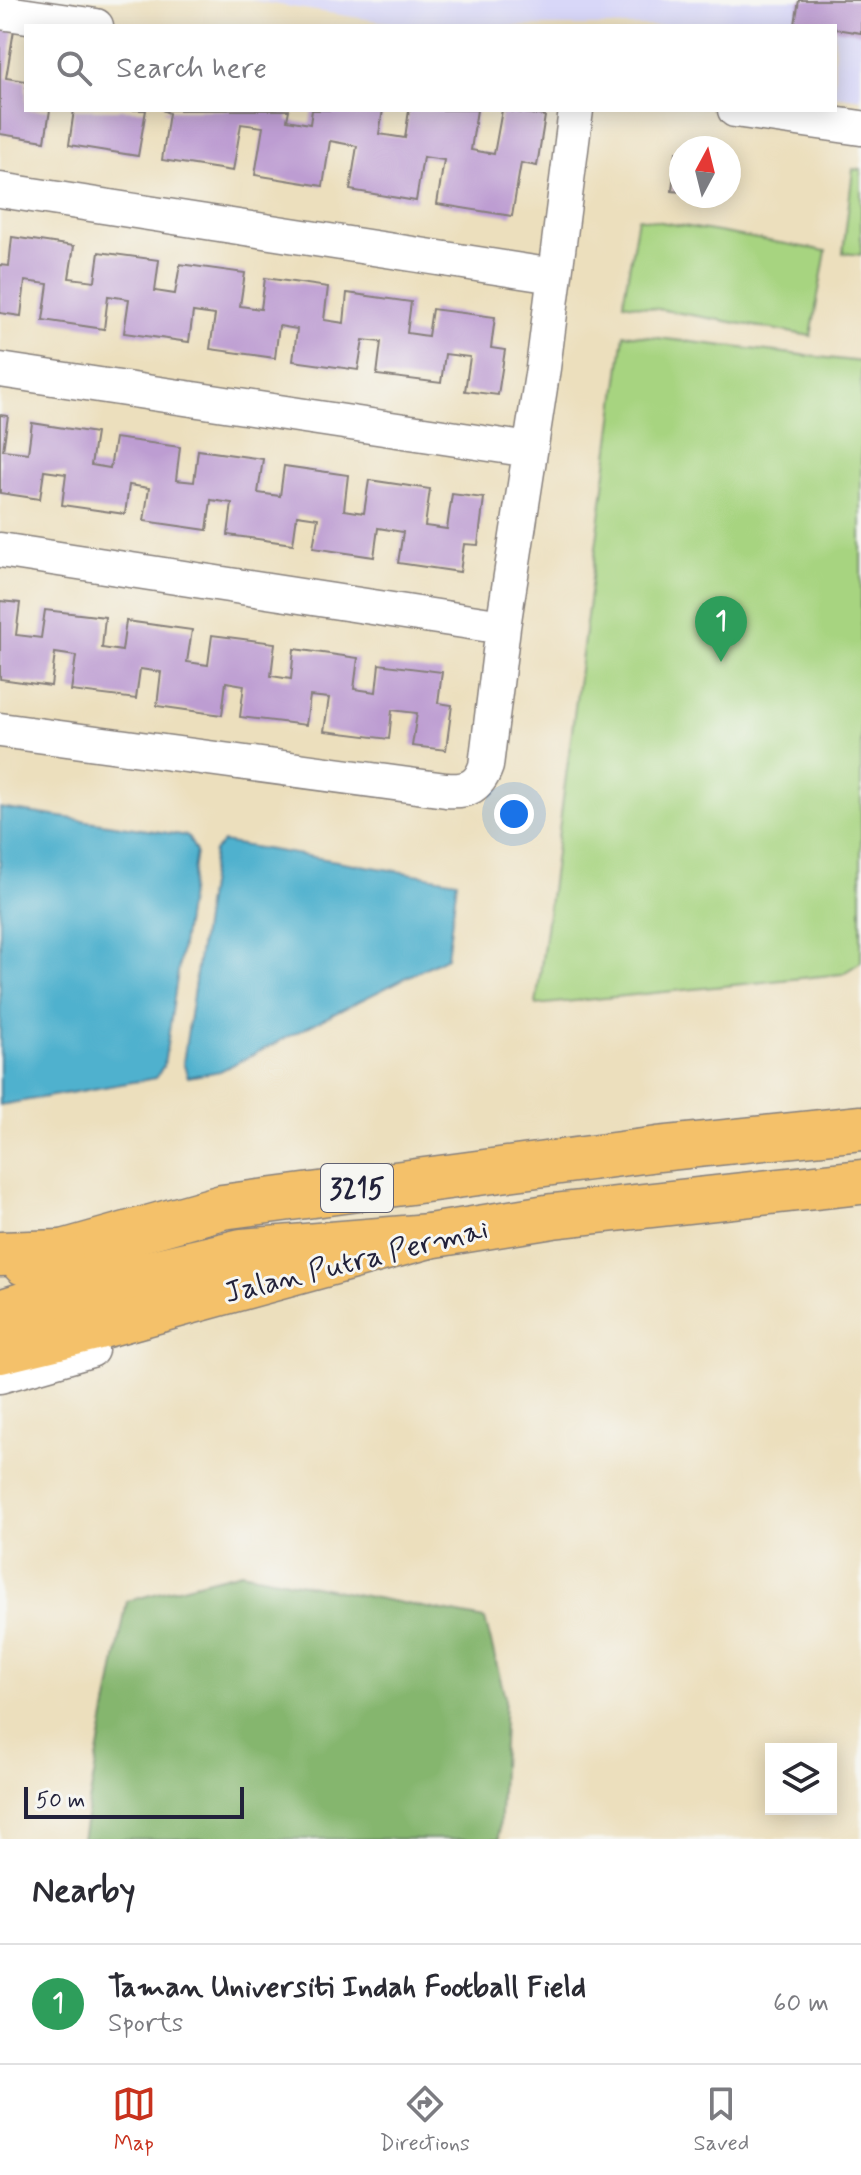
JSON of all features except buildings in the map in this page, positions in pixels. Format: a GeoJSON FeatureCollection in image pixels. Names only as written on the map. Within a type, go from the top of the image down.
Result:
{"type":"FeatureCollection","features":[{"type":"Feature","properties":{"kind":"main road","name":"Jalan Putra Permai"},"geometry":{"type":"LineString","coordinates":[[0,1271],[222,1207],[658,1149],[861,1128]]}},
{"type":"Feature","properties":{"kind":"main road","name":"Jalan Putra Permai"},"geometry":{"type":"LineString","coordinates":[[0,1351],[429,1236],[553,1216],[861,1182]]}},
{"type":"Feature","properties":{"kind":"main road"},"geometry":{"type":"LineString","coordinates":[[0,1312],[54,1295],[242,1251],[429,1236]]}},
{"type":"Feature","properties":{"kind":"main road"},"geometry":{"type":"LineString","coordinates":[[0,1254],[61,1252]]}},
{"type":"Feature","properties":{"kind":"street"},"geometry":{"type":"LineString","coordinates":[[0,12],[82,24]]}},
{"type":"Feature","properties":{"kind":"street"},"geometry":{"type":"LineString","coordinates":[[0,730],[459,791],[471,788],[481,779],[486,766],[576,112]]}},
{"type":"Feature","properties":{"kind":"street"},"geometry":{"type":"LineString","coordinates":[[749,112],[861,128]]}},
{"type":"Feature","properties":{"kind":"street"},"geometry":{"type":"LineString","coordinates":[[0,190],[554,276]]}},
{"type":"Feature","properties":{"kind":"street"},"geometry":{"type":"LineString","coordinates":[[0,370],[530,450]]}},
{"type":"Feature","properties":{"kind":"street"},"geometry":{"type":"LineString","coordinates":[[0,550],[503,627]]}},
{"type":"Feature","properties":{"kind":"street"},"geometry":{"type":"LineString","coordinates":[[0,1376],[553,1216]]}},
{"type":"Feature","properties":{"kind":"shaded area"},"geometry":{"type":"Polygon","coordinates":[[[248,0],[861,0],[861,99],[837,95],[837,24],[397,24],[248,0]]]}},
{"type":"Feature","properties":{"kind":"green space"},"geometry":{"type":"Polygon","coordinates":[[[853,169],[861,170],[861,255],[843,253],[853,169]]]}},
{"type":"Feature","properties":{"kind":"green space"},"geometry":{"type":"Polygon","coordinates":[[[638,218],[826,251],[811,336],[623,303],[638,218]]]}},
{"type":"Feature","properties":{"kind":"green space"},"geometry":{"type":"Polygon","coordinates":[[[624,334],[861,362],[861,962],[842,974],[536,1005],[624,334]]]}},
{"type":"Feature","properties":{"kind":"green space"},"geometry":{"type":"Polygon","coordinates":[[[241,1572],[485,1619],[505,1697],[499,1839],[82,1839],[127,1601],[241,1572]]]}},
{"type":"Feature","properties":{"kind":"water"},"geometry":{"type":"Polygon","coordinates":[[[0,808],[188,836],[196,852],[164,1065],[156,1078],[0,1105],[0,808]]]}},
{"type":"Feature","properties":{"kind":"water"},"geometry":{"type":"Polygon","coordinates":[[[223,842],[457,881],[447,957],[220,1071],[188,1077],[183,1063],[214,851],[223,842]]]}},
{"type":"Feature","properties":{"kind":"place","name":"Taman Universiti Indah Football Field"},"geometry":{"type":"Point","coordinates":[721,662]}}]}
